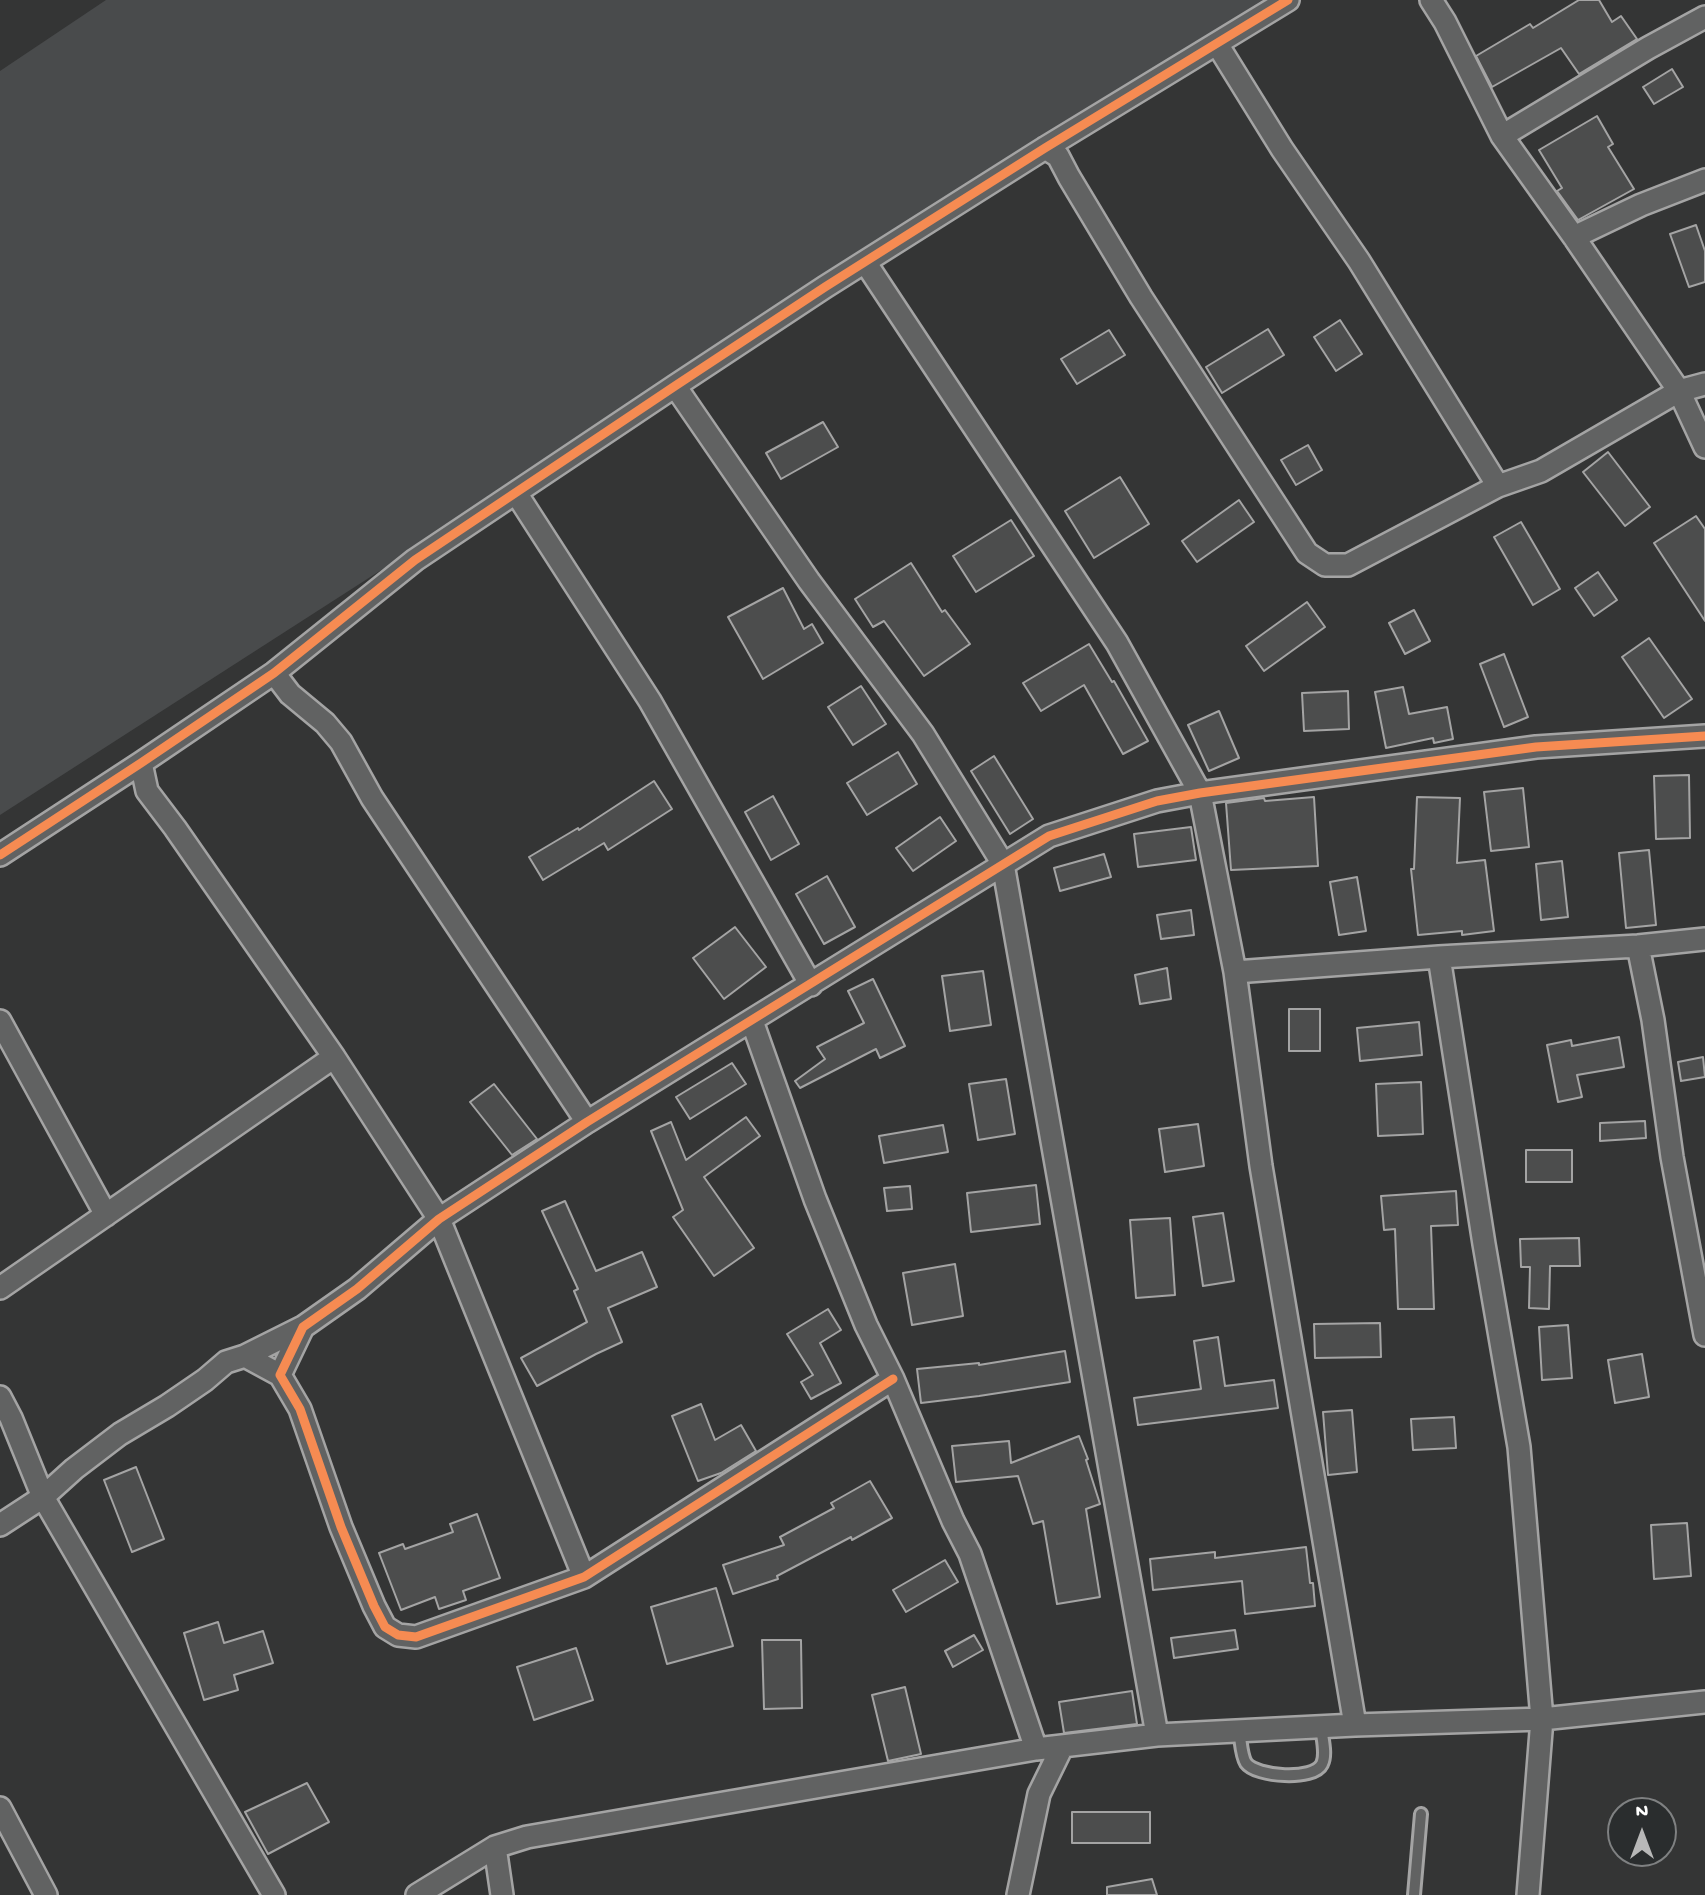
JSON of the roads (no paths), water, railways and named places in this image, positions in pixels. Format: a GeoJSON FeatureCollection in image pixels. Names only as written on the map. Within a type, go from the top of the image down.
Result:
{"type":"FeatureCollection","features":[{"type":"Feature","properties":{"kind":"street"},"geometry":{"type":"LineString","coordinates":[[0,855],[274,673],[415,560],[675,386],[1045,148],[1288,0]]}},
{"type":"Feature","properties":{"kind":"street"},"geometry":{"type":"LineString","coordinates":[[1431,0],[1445,22],[1502,136],[1679,391],[1705,447]]}},
{"type":"Feature","properties":{"kind":"street"},"geometry":{"type":"LineString","coordinates":[[1502,136],[1705,17]]}},
{"type":"Feature","properties":{"kind":"street"},"geometry":{"type":"LineString","coordinates":[[1217,44],[1282,149],[1359,261],[1499,486]]}},
{"type":"Feature","properties":{"kind":"street"},"geometry":{"type":"LineString","coordinates":[[1045,148],[1058,156],[1141,297],[1307,552],[1325,565],[1348,565],[1499,486],[1541,471],[1679,391],[1705,384]]}},
{"type":"Feature","properties":{"kind":"street"},"geometry":{"type":"LineString","coordinates":[[1574,237],[1641,205],[1705,180]]}},
{"type":"Feature","properties":{"kind":"street"},"geometry":{"type":"LineString","coordinates":[[865,262],[1116,643],[1200,793],[1235,972],[1261,1166],[1355,1725]]}},
{"type":"Feature","properties":{"kind":"street"},"geometry":{"type":"LineString","coordinates":[[675,386],[810,581],[923,734],[1003,864],[1157,1735]]}},
{"type":"Feature","properties":{"kind":"street"},"geometry":{"type":"LineString","coordinates":[[516,492],[650,701],[811,985]]}},
{"type":"Feature","properties":{"kind":"street"},"geometry":{"type":"LineString","coordinates":[[274,673],[290,694],[325,723],[341,742],[372,798],[587,1122]]}},
{"type":"Feature","properties":{"kind":"street"},"geometry":{"type":"LineString","coordinates":[[0,1525],[43,1497],[120,1434],[186,1393],[226,1362],[245,1356],[303,1327],[357,1289],[439,1219],[587,1122],[1049,836],[1157,801],[1200,793],[1536,747],[1705,736]]}},
{"type":"Feature","properties":{"kind":"street"},"geometry":{"type":"LineString","coordinates":[[141,763],[147,791],[334,1057],[439,1219],[584,1577]]}},
{"type":"Feature","properties":{"kind":"street"},"geometry":{"type":"LineString","coordinates":[[1235,972],[1639,946],[1705,939]]}},
{"type":"Feature","properties":{"kind":"street"},"geometry":{"type":"LineString","coordinates":[[1639,946],[1653,1020],[1672,1157],[1705,1335]]}},
{"type":"Feature","properties":{"kind":"street"},"geometry":{"type":"LineString","coordinates":[[1439,957],[1519,1447],[1542,1719],[1528,1895]]}},
{"type":"Feature","properties":{"kind":"street"},"geometry":{"type":"LineString","coordinates":[[0,1021],[106,1215]]}},
{"type":"Feature","properties":{"kind":"street"},"geometry":{"type":"LineString","coordinates":[[752,1021],[815,1199],[866,1325],[893,1379],[953,1521],[970,1554],[1036,1749]]}},
{"type":"Feature","properties":{"kind":"street"},"geometry":{"type":"LineString","coordinates":[[0,1287],[334,1057]]}},
{"type":"Feature","properties":{"kind":"street"},"geometry":{"type":"LineString","coordinates":[[280,1375],[303,1327]]}},
{"type":"Feature","properties":{"kind":"street"},"geometry":{"type":"LineString","coordinates":[[245,1356],[280,1375],[300,1409],[341,1527],[385,1627],[398,1635],[416,1637],[584,1577],[893,1379]]}},
{"type":"Feature","properties":{"kind":"street"},"geometry":{"type":"LineString","coordinates":[[0,1397],[43,1497],[274,1895]]}},
{"type":"Feature","properties":{"kind":"street"},"geometry":{"type":"LineString","coordinates":[[417,1895],[495,1847],[527,1837],[1036,1749],[1157,1735],[1542,1719],[1705,1702]]}},
{"type":"Feature","properties":{"kind":"street"},"geometry":{"type":"LineString","coordinates":[[1018,1895],[1039,1794],[1062,1747]]}},
{"type":"Feature","properties":{"kind":"street"},"geometry":{"type":"LineString","coordinates":[[0,1808],[46,1895]]}},
{"type":"Feature","properties":{"kind":"street"},"geometry":{"type":"LineString","coordinates":[[495,1847],[502,1895]]}},
{"type":"Feature","properties":{"kind":"lane"},"geometry":{"type":"LineString","coordinates":[[1239,1731],[1247,1764],[1272,1775],[1316,1771],[1322,1765],[1324,1752],[1321,1727]]}},
{"type":"Feature","properties":{"kind":"lane"},"geometry":{"type":"LineString","coordinates":[[1415,1895],[1421,1814]]}}]}
